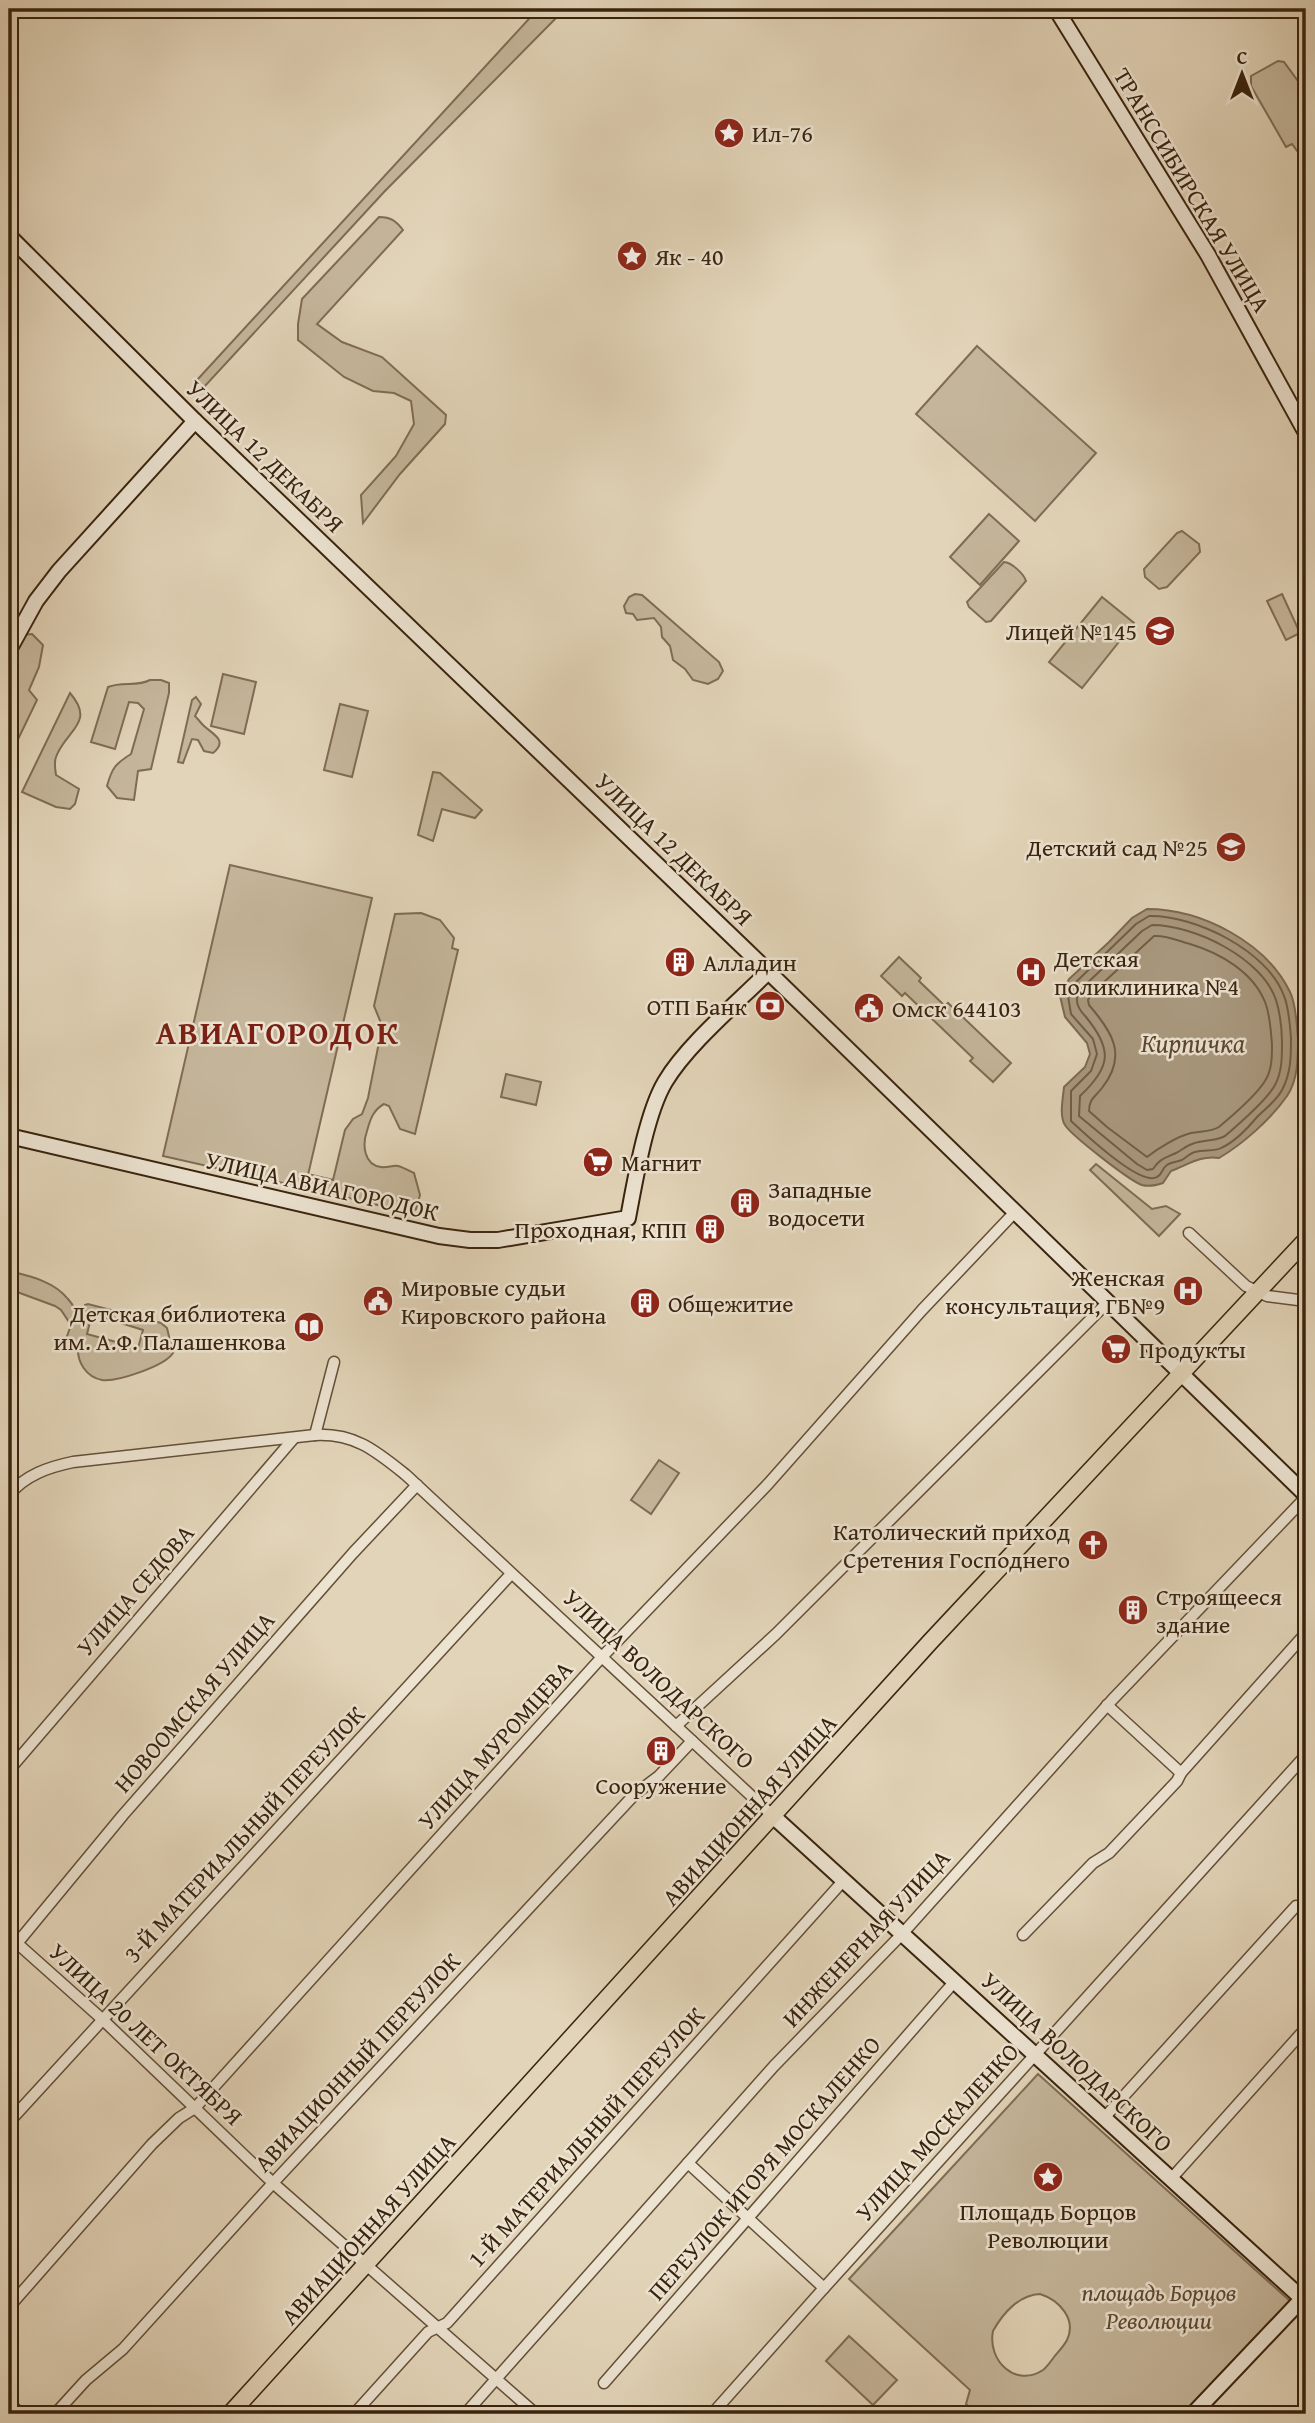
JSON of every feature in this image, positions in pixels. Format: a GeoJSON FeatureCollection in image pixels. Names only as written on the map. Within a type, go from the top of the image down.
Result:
{"type":"FeatureCollection","features":[{"type":"Feature","properties":{"kind":"main road","name":"ТРАНССИБИРСКАЯ УЛИЦА"},"geometry":{"type":"LineString","coordinates":[[1056,9],[1208,256],[1306,433]]}},
{"type":"Feature","properties":{"kind":"main road","name":"УЛИЦА 12 ДЕКАБРЯ"},"geometry":{"type":"LineString","coordinates":[[9,236],[195,421],[768,972],[1306,1496]]}},
{"type":"Feature","properties":{"kind":"main road"},"geometry":{"type":"LineString","coordinates":[[9,650],[36,601],[59,571],[195,421]]}},
{"type":"Feature","properties":{"kind":"main road","name":"УЛИЦА АВИАГОРОДОК"},"geometry":{"type":"LineString","coordinates":[[9,1136],[439,1236],[498,1240],[628,1218],[654,1104],[664,1083],[707,1033],[768,972]]}},
{"type":"Feature","properties":{"kind":"main road","name":"АВИАЦИОННАЯ УЛИЦА"},"geometry":{"type":"LineString","coordinates":[[230,2414],[930,1642],[1306,1240]]}},
{"type":"Feature","properties":{"kind":"main road","name":"УЛИЦА ВОЛОДАРСКОГО"},"geometry":{"type":"LineString","coordinates":[[774,1817],[1305,2298]]}},
{"type":"Feature","properties":{"kind":"main road"},"geometry":{"type":"LineString","coordinates":[[1193,2414],[1305,2298]]}},
{"type":"Feature","properties":{"kind":"street","name":"УЛИЦА МУРОМЦЕВА"},"geometry":{"type":"LineString","coordinates":[[9,2307],[152,2144],[179,2118],[195,2108],[601,1658],[768,1484],[922,1310],[1015,1212]]}},
{"type":"Feature","properties":{"kind":"street"},"geometry":{"type":"LineString","coordinates":[[1189,1233],[1246,1286],[1267,1296],[1302,1301],[1306,1308]]}},
{"type":"Feature","properties":{"kind":"street"},"geometry":{"type":"LineString","coordinates":[[676,1726],[776,1634],[1107,1303]]}},
{"type":"Feature","properties":{"kind":"street"},"geometry":{"type":"LineString","coordinates":[[315,1435],[334,1362]]}},
{"type":"Feature","properties":{"kind":"street","name":"УЛИЦА ВОЛОДАРСКОГО"},"geometry":{"type":"LineString","coordinates":[[9,1495],[15,1487],[31,1476],[56,1465],[315,1435],[346,1437],[362,1443],[417,1485],[774,1817]]}},
{"type":"Feature","properties":{"kind":"street","name":"УЛИЦА СЕДОВА"},"geometry":{"type":"LineString","coordinates":[[9,1770],[293,1437]]}},
{"type":"Feature","properties":{"kind":"street","name":"НОВООМСКАЯ УЛИЦА"},"geometry":{"type":"LineString","coordinates":[[9,1953],[132,1804],[353,1553],[417,1485]]}},
{"type":"Feature","properties":{"kind":"street","name":"ИНЖЕНЕРНАЯ УЛИЦА"},"geometry":{"type":"LineString","coordinates":[[465,2414],[775,2066],[903,1933],[1107,1705],[1306,1496]]}},
{"type":"Feature","properties":{"kind":"street","name":"3-Й МАТЕРИАЛЬНЫЙ ПЕРЕУЛОК"},"geometry":{"type":"LineString","coordinates":[[9,2122],[512,1574]]}},
{"type":"Feature","properties":{"kind":"street"},"geometry":{"type":"LineString","coordinates":[[1023,1935],[1093,1863],[1109,1853],[1177,1781],[1181,1773],[1306,1633]]}},
{"type":"Feature","properties":{"kind":"street"},"geometry":{"type":"LineString","coordinates":[[1107,1705],[1181,1773]]}},
{"type":"Feature","properties":{"kind":"street","name":"АВИАЦИОННЫЙ ПЕРЕУЛОК"},"geometry":{"type":"LineString","coordinates":[[55,2414],[86,2380],[122,2349],[635,1794],[659,1776],[692,1741]]}},
{"type":"Feature","properties":{"kind":"street","name":"УЛИЦА МОСКАЛЕНКО"},"geometry":{"type":"LineString","coordinates":[[712,2414],[1306,1755]]}},
{"type":"Feature","properties":{"kind":"street","name":"1-Й МАТЕРИАЛЬНЫЙ ПЕРЕУЛОК"},"geometry":{"type":"LineString","coordinates":[[354,2414],[428,2332],[447,2323],[844,1880]]}},
{"type":"Feature","properties":{"kind":"street"},"geometry":{"type":"LineString","coordinates":[[1104,2118],[1296,1906]]}},
{"type":"Feature","properties":{"kind":"street","name":"УЛИЦА 20 ЛЕТ ОКТЯБРЯ"},"geometry":{"type":"LineString","coordinates":[[9,1936],[103,2020],[273,2183],[536,2414]]}},
{"type":"Feature","properties":{"kind":"street","name":"ПЕРЕУЛОК ИГОРЯ МОСКАЛЕНКО"},"geometry":{"type":"LineString","coordinates":[[604,2383],[955,1981]]}},
{"type":"Feature","properties":{"kind":"street"},"geometry":{"type":"LineString","coordinates":[[1171,2179],[1306,2028]]}},
{"type":"Feature","properties":{"kind":"street"},"geometry":{"type":"LineString","coordinates":[[688,2163],[824,2288]]}},
{"type":"Feature","properties":{"kind":"street"},"geometry":{"type":"LineString","coordinates":[[9,2403],[21,2414]]}},
{"type":"Feature","properties":{"kind":"green space"},"geometry":{"type":"Polygon","coordinates":[[[538,9],[565,9],[384,192],[205,386],[198,389],[195,386],[197,380],[538,9]]]}},
{"type":"Feature","properties":{"kind":"green space"},"geometry":{"type":"Polygon","coordinates":[[[1278,61],[1284,62],[1306,92],[1306,163],[1292,144],[1286,147],[1251,86],[1251,76],[1278,61]]]}},
{"type":"Feature","properties":{"kind":"green space"},"geometry":{"type":"Polygon","coordinates":[[[379,217],[393,220],[403,230],[317,324],[342,342],[382,357],[446,415],[445,424],[400,474],[363,523],[361,495],[396,456],[414,424],[411,401],[394,393],[373,391],[344,377],[298,340],[298,324],[302,299],[379,217]]]}},
{"type":"Feature","properties":{"kind":"green space"},"geometry":{"type":"Polygon","coordinates":[[[977,346],[1096,453],[1035,521],[916,414],[977,346]]]}},
{"type":"Feature","properties":{"kind":"green space"},"geometry":{"type":"Polygon","coordinates":[[[989,514],[1019,541],[980,585],[950,557],[989,514]]]}},
{"type":"Feature","properties":{"kind":"green space"},"geometry":{"type":"Polygon","coordinates":[[[1182,531],[1199,544],[1200,552],[1167,587],[1159,589],[1145,577],[1144,569],[1177,533],[1182,531]]]}},
{"type":"Feature","properties":{"kind":"green space"},"geometry":{"type":"Polygon","coordinates":[[[1004,562],[1017,569],[1026,581],[991,621],[986,622],[967,602],[1004,562]]]}},
{"type":"Feature","properties":{"kind":"green space"},"geometry":{"type":"Polygon","coordinates":[[[1282,594],[1300,633],[1286,640],[1267,601],[1282,594]]]}},
{"type":"Feature","properties":{"kind":"green space"},"geometry":{"type":"Polygon","coordinates":[[[642,595],[719,662],[723,671],[718,679],[708,684],[693,680],[685,669],[673,660],[670,646],[662,637],[661,627],[654,618],[637,620],[633,614],[626,613],[624,606],[629,597],[642,595]]]}},
{"type":"Feature","properties":{"kind":"green space"},"geometry":{"type":"Polygon","coordinates":[[[1102,597],[1134,623],[1082,688],[1049,662],[1102,597]]]}},
{"type":"Feature","properties":{"kind":"green space"},"geometry":{"type":"Polygon","coordinates":[[[32,634],[43,645],[39,667],[29,690],[37,700],[9,758],[9,662],[21,635],[32,634]]]}},
{"type":"Feature","properties":{"kind":"green space"},"geometry":{"type":"Polygon","coordinates":[[[223,674],[256,682],[244,734],[211,726],[223,674]]]}},
{"type":"Feature","properties":{"kind":"green space"},"geometry":{"type":"Polygon","coordinates":[[[150,680],[169,683],[151,769],[138,771],[134,800],[117,798],[107,786],[115,767],[131,754],[144,709],[138,703],[129,702],[115,749],[91,742],[108,687],[150,680]]]}},
{"type":"Feature","properties":{"kind":"green space"},"geometry":{"type":"Polygon","coordinates":[[[70,693],[77,703],[80,719],[61,748],[55,763],[56,775],[79,789],[75,804],[70,809],[56,807],[22,792],[70,693]]]}},
{"type":"Feature","properties":{"kind":"green space"},"geometry":{"type":"Polygon","coordinates":[[[196,697],[201,704],[195,716],[217,737],[218,748],[213,753],[204,751],[198,740],[192,739],[183,763],[178,762],[192,700],[196,697]]]}},
{"type":"Feature","properties":{"kind":"green space"},"geometry":{"type":"Polygon","coordinates":[[[340,704],[368,711],[352,777],[324,770],[340,704]]]}},
{"type":"Feature","properties":{"kind":"green space"},"geometry":{"type":"Polygon","coordinates":[[[433,772],[440,773],[482,810],[475,818],[442,809],[433,841],[418,835],[433,772]]]}},
{"type":"Feature","properties":{"kind":"green space"},"geometry":{"type":"Polygon","coordinates":[[[230,865],[372,898],[305,1188],[163,1156],[230,865]]]}},
{"type":"Feature","properties":{"kind":"green space"},"geometry":{"type":"Polygon","coordinates":[[[421,913],[440,920],[454,938],[452,948],[458,950],[415,1134],[400,1129],[389,1106],[384,1104],[372,1116],[365,1142],[366,1154],[375,1165],[398,1166],[414,1173],[420,1195],[416,1209],[410,1213],[312,1189],[312,1175],[333,1180],[345,1130],[353,1119],[362,1114],[368,1098],[381,1032],[381,1023],[374,1006],[395,914],[421,913]]]}},
{"type":"Feature","properties":{"kind":"green space"},"geometry":{"type":"Polygon","coordinates":[[[899,957],[945,1006],[948,1003],[1011,1063],[993,1082],[970,1061],[973,1058],[905,993],[902,996],[881,976],[899,957]]]}},
{"type":"Feature","properties":{"kind":"green space"},"geometry":{"type":"Polygon","coordinates":[[[506,1074],[541,1082],[536,1105],[501,1097],[506,1074]]]}},
{"type":"Feature","properties":{"kind":"green space"},"geometry":{"type":"Polygon","coordinates":[[[1096,1164],[1152,1209],[1166,1206],[1180,1214],[1159,1236],[1090,1170],[1096,1164]]]}},
{"type":"Feature","properties":{"kind":"green space"},"geometry":{"type":"Polygon","coordinates":[[[9,1271],[41,1280],[56,1288],[79,1315],[90,1322],[87,1334],[138,1348],[143,1330],[92,1314],[85,1310],[85,1305],[88,1304],[161,1323],[167,1328],[173,1353],[161,1363],[140,1372],[109,1380],[91,1376],[79,1358],[78,1347],[66,1339],[71,1325],[61,1310],[9,1289],[9,1271]]]}},
{"type":"Feature","properties":{"kind":"green space"},"geometry":{"type":"Polygon","coordinates":[[[659,1460],[679,1473],[651,1514],[631,1500],[659,1460]]]}},
{"type":"Feature","properties":{"kind":"green space","name":"площадь Борцов Революции"},"geometry":{"type":"Polygon","coordinates":[[[1038,2074],[1290,2301],[1183,2414],[977,2414],[966,2404],[970,2390],[849,2279],[1038,2074]],[[1032,2295],[1019,2301],[993,2331],[994,2352],[999,2361],[1014,2373],[1033,2375],[1043,2370],[1067,2340],[1070,2325],[1068,2318],[1060,2306],[1047,2297],[1032,2295]]]}},
{"type":"Feature","properties":{"kind":"green space"},"geometry":{"type":"Polygon","coordinates":[[[849,2336],[897,2380],[873,2405],[826,2361],[849,2336]]]}},
{"type":"Feature","properties":{"kind":"water","name":"Кирпичка"},"geometry":{"type":"Polygon","coordinates":[[[1147,909],[1189,915],[1210,922],[1230,932],[1265,958],[1290,992],[1298,1039],[1293,1083],[1287,1096],[1265,1122],[1238,1146],[1219,1158],[1194,1161],[1171,1171],[1163,1183],[1147,1186],[1136,1182],[1102,1158],[1070,1131],[1063,1121],[1064,1087],[1085,1067],[1090,1054],[1087,1043],[1065,1017],[1060,996],[1069,979],[1132,918],[1147,909]]]}},
{"type":"Feature","properties":{"kind":"place","name":"Ил-76"},"geometry":{"type":"Point","coordinates":[729,133]}},
{"type":"Feature","properties":{"kind":"place","name":"Як - 40"},"geometry":{"type":"Point","coordinates":[632,256]}},
{"type":"Feature","properties":{"kind":"place","name":"Лицей №145"},"geometry":{"type":"Point","coordinates":[1160,631]}},
{"type":"Feature","properties":{"kind":"place","name":"Детский сад №25"},"geometry":{"type":"Point","coordinates":[1231,847]}},
{"type":"Feature","properties":{"kind":"place","name":"Алладин"},"geometry":{"type":"Point","coordinates":[680,962]}},
{"type":"Feature","properties":{"kind":"place","name":"Детская поликлиника №4"},"geometry":{"type":"Point","coordinates":[1031,972]}},
{"type":"Feature","properties":{"kind":"place","name":"ОТП Банк"},"geometry":{"type":"Point","coordinates":[770,1006]}},
{"type":"Feature","properties":{"kind":"place","name":"Омск 644103"},"geometry":{"type":"Point","coordinates":[869,1008]}},
{"type":"Feature","properties":{"kind":"place","name":"Магнит"},"geometry":{"type":"Point","coordinates":[598,1162]}},
{"type":"Feature","properties":{"kind":"place","name":"Западные водосети"},"geometry":{"type":"Point","coordinates":[745,1203]}},
{"type":"Feature","properties":{"kind":"place","name":"Проходная, КПП"},"geometry":{"type":"Point","coordinates":[710,1229]}},
{"type":"Feature","properties":{"kind":"place","name":"Женская консультация, ГБ№9"},"geometry":{"type":"Point","coordinates":[1188,1291]}},
{"type":"Feature","properties":{"kind":"place","name":"Мировые судьи Кировского района"},"geometry":{"type":"Point","coordinates":[378,1301]}},
{"type":"Feature","properties":{"kind":"place","name":"Общежитие"},"geometry":{"type":"Point","coordinates":[645,1303]}},
{"type":"Feature","properties":{"kind":"place","name":"Детская библиотека им. А.Ф. Палашенкова"},"geometry":{"type":"Point","coordinates":[309,1327]}},
{"type":"Feature","properties":{"kind":"place","name":"Продукты"},"geometry":{"type":"Point","coordinates":[1116,1349]}},
{"type":"Feature","properties":{"kind":"place","name":"Католический приход Сретения Господнего"},"geometry":{"type":"Point","coordinates":[1093,1545]}},
{"type":"Feature","properties":{"kind":"place","name":"Строящееся здание"},"geometry":{"type":"Point","coordinates":[1133,1610]}},
{"type":"Feature","properties":{"kind":"place","name":"Сооружение"},"geometry":{"type":"Point","coordinates":[661,1751]}},
{"type":"Feature","properties":{"kind":"place","name":"Площадь Борцов Революции"},"geometry":{"type":"Point","coordinates":[1048,2177]}},
{"type":"Feature","properties":{"kind":"district","name":"АВИАГОРОДОК"},"geometry":{"type":"Point","coordinates":[278,1032]}}]}
